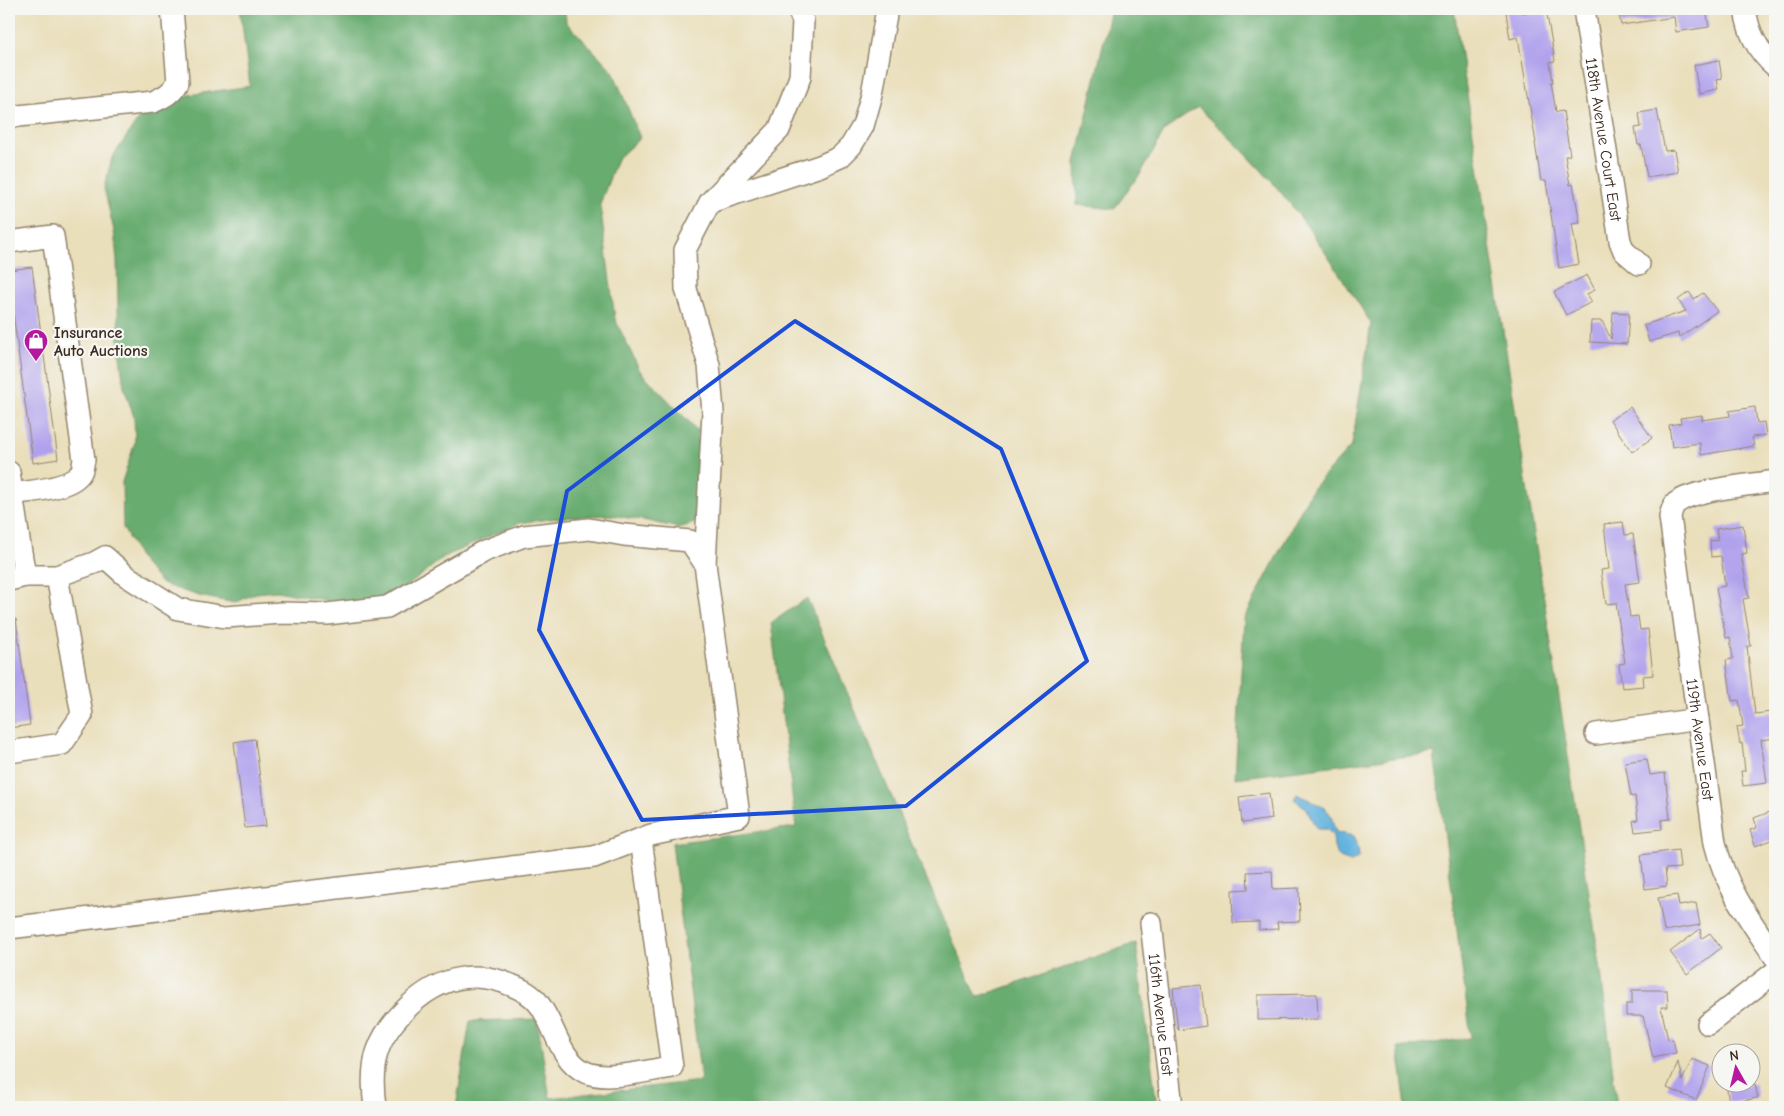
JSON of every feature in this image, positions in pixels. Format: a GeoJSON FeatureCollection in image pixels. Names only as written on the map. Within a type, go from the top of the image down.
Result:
{"type":"FeatureCollection","features":[{"type":"Feature","properties":{"kind":"street"},"geometry":{"type":"LineString","coordinates":[[9,117],[153,102],[166,96],[174,89],[178,82],[172,9]]}},
{"type":"Feature","properties":{"kind":"street"},"geometry":{"type":"LineString","coordinates":[[9,928],[594,858],[651,836],[739,816],[705,564],[713,412],[709,364],[686,289],[685,250],[710,202],[779,130],[800,76],[802,21],[798,9]]}},
{"type":"Feature","properties":{"kind":"street"},"geometry":{"type":"LineString","coordinates":[[710,202],[820,166],[840,157],[851,146],[863,126],[872,94],[887,9]]}},
{"type":"Feature","properties":{"kind":"street","name":"118th Avenue Court East"},"geometry":{"type":"LineString","coordinates":[[1584,9],[1620,241],[1624,251],[1639,264]]}},
{"type":"Feature","properties":{"kind":"street"},"geometry":{"type":"LineString","coordinates":[[1745,9],[1748,26],[1756,43],[1762,53],[1775,66]]}},
{"type":"Feature","properties":{"kind":"street"},"geometry":{"type":"LineString","coordinates":[[9,242],[53,236],[84,460],[81,472],[71,482],[59,486],[12,494]]}},
{"type":"Feature","properties":{"kind":"street"},"geometry":{"type":"LineString","coordinates":[[9,472],[17,578],[57,576],[94,563],[105,557],[124,575],[178,609],[225,617],[281,613],[327,614],[387,607],[484,551],[524,536],[589,529],[624,535],[690,540],[705,564]]}},
{"type":"Feature","properties":{"kind":"street","name":"119th Avenue East"},"geometry":{"type":"LineString","coordinates":[[1775,481],[1699,493],[1677,503],[1672,508],[1670,518],[1714,843],[1720,866],[1743,910],[1775,956]]}},
{"type":"Feature","properties":{"kind":"street"},"geometry":{"type":"LineString","coordinates":[[9,752],[62,744],[82,715],[57,576]]}},
{"type":"Feature","properties":{"kind":"street"},"geometry":{"type":"LineString","coordinates":[[1596,734],[1698,719]]}},
{"type":"Feature","properties":{"kind":"street"},"geometry":{"type":"LineString","coordinates":[[375,1107],[372,1078],[380,1042],[389,1027],[420,996],[434,986],[455,979],[483,976],[502,981],[528,993],[538,1003],[567,1057],[586,1072],[598,1076],[612,1076],[672,1067],[641,839]]}},
{"type":"Feature","properties":{"kind":"street","name":"116th Avenue East"},"geometry":{"type":"LineString","coordinates":[[1151,923],[1172,1107]]}},
{"type":"Feature","properties":{"kind":"street"},"geometry":{"type":"LineString","coordinates":[[1708,1024],[1775,972]]}},
{"type":"Feature","properties":{"kind":"highlighted area"},"geometry":{"type":"Polygon","coordinates":[[[795,321],[1001,449],[1087,661],[906,806],[642,820],[539,630],[567,491],[795,321]]]}},
{"type":"Feature","properties":{"kind":"green space"},"geometry":{"type":"Polygon","coordinates":[[[240,9],[565,9],[566,22],[613,71],[640,138],[617,159],[600,204],[615,319],[640,371],[698,431],[695,523],[679,528],[610,515],[558,518],[519,523],[444,557],[404,589],[373,602],[345,604],[277,591],[256,593],[235,603],[199,596],[162,584],[142,562],[123,528],[122,482],[135,442],[134,417],[124,387],[119,349],[117,260],[114,231],[104,188],[112,158],[139,118],[189,95],[250,86],[240,9]]]}},
{"type":"Feature","properties":{"kind":"green space"},"geometry":{"type":"Polygon","coordinates":[[[1111,9],[1454,9],[1601,972],[1617,1107],[1406,1107],[1398,1048],[1471,1038],[1434,753],[1235,778],[1244,619],[1312,489],[1352,445],[1371,323],[1322,248],[1291,205],[1258,166],[1198,107],[1165,130],[1141,173],[1114,209],[1077,205],[1076,163],[1111,9]]]}},
{"type":"Feature","properties":{"kind":"green space"},"geometry":{"type":"Polygon","coordinates":[[[807,598],[977,997],[1136,943],[1157,1107],[456,1107],[470,1021],[537,1019],[550,1098],[701,1081],[672,843],[796,827],[771,623],[807,598]]]}},
{"type":"Feature","properties":{"kind":"water"},"geometry":{"type":"Polygon","coordinates":[[[1297,794],[1329,812],[1336,832],[1353,836],[1358,847],[1359,857],[1351,862],[1340,858],[1334,846],[1333,836],[1327,829],[1317,829],[1305,807],[1294,799],[1297,794]]]}},
{"type":"Feature","properties":{"kind":"building"},"geometry":{"type":"Polygon","coordinates":[[[1522,9],[1522,13],[1546,9],[1555,61],[1550,62],[1553,82],[1551,82],[1556,112],[1563,111],[1570,155],[1565,156],[1570,185],[1573,184],[1580,223],[1572,224],[1579,264],[1559,268],[1546,181],[1541,181],[1518,37],[1510,39],[1506,12],[1522,9]]]}},
{"type":"Feature","properties":{"kind":"building"},"geometry":{"type":"Polygon","coordinates":[[[1618,9],[1706,9],[1709,27],[1676,32],[1674,17],[1621,25],[1618,9]]]}},
{"type":"Feature","properties":{"kind":"building"},"geometry":{"type":"Polygon","coordinates":[[[1719,60],[1722,79],[1717,80],[1719,90],[1699,94],[1694,65],[1719,60]]]}},
{"type":"Feature","properties":{"kind":"building"},"geometry":{"type":"Polygon","coordinates":[[[1657,110],[1665,151],[1674,150],[1678,172],[1647,177],[1641,145],[1638,145],[1635,128],[1641,127],[1639,113],[1657,110]]]}},
{"type":"Feature","properties":{"kind":"building"},"geometry":{"type":"Polygon","coordinates":[[[32,267],[58,459],[33,463],[9,282],[9,270],[32,267]]]}},
{"type":"Feature","properties":{"kind":"building"},"geometry":{"type":"Polygon","coordinates":[[[1587,275],[1595,290],[1587,294],[1592,302],[1566,315],[1554,292],[1587,275]]]}},
{"type":"Feature","properties":{"kind":"building"},"geometry":{"type":"Polygon","coordinates":[[[1689,292],[1694,299],[1703,293],[1717,311],[1679,338],[1678,333],[1649,342],[1644,325],[1686,311],[1678,300],[1689,292]]]}},
{"type":"Feature","properties":{"kind":"building"},"geometry":{"type":"Polygon","coordinates":[[[1613,312],[1629,313],[1627,344],[1590,342],[1591,321],[1602,321],[1611,339],[1613,312]]]}},
{"type":"Feature","properties":{"kind":"building"},"geometry":{"type":"Polygon","coordinates":[[[1630,407],[1652,438],[1632,452],[1610,420],[1630,407]]]}},
{"type":"Feature","properties":{"kind":"building"},"geometry":{"type":"Polygon","coordinates":[[[1755,407],[1757,423],[1764,422],[1766,435],[1752,437],[1754,446],[1701,455],[1700,443],[1672,447],[1669,425],[1681,423],[1680,418],[1702,415],[1702,420],[1730,416],[1729,411],[1755,407]]]}},
{"type":"Feature","properties":{"kind":"building"},"geometry":{"type":"Polygon","coordinates":[[[1623,522],[1625,535],[1633,534],[1640,582],[1625,584],[1630,617],[1638,616],[1640,630],[1648,629],[1653,675],[1643,676],[1644,686],[1622,688],[1619,664],[1625,663],[1616,603],[1606,604],[1601,570],[1609,569],[1604,524],[1623,522]]]}},
{"type":"Feature","properties":{"kind":"building"},"geometry":{"type":"Polygon","coordinates":[[[1743,525],[1747,553],[1741,554],[1749,598],[1743,599],[1751,646],[1747,646],[1755,714],[1771,712],[1775,738],[1761,740],[1767,783],[1743,786],[1741,771],[1745,771],[1742,743],[1740,744],[1737,727],[1743,726],[1739,700],[1732,701],[1726,660],[1733,659],[1730,637],[1726,638],[1716,588],[1725,586],[1721,556],[1711,557],[1710,541],[1718,540],[1716,529],[1743,525]]]}},
{"type":"Feature","properties":{"kind":"building"},"geometry":{"type":"Polygon","coordinates":[[[9,619],[16,619],[30,725],[9,728],[9,619]]]}},
{"type":"Feature","properties":{"kind":"building"},"geometry":{"type":"Polygon","coordinates":[[[255,739],[266,826],[245,828],[234,742],[255,739]]]}},
{"type":"Feature","properties":{"kind":"building"},"geometry":{"type":"Polygon","coordinates":[[[1647,759],[1650,775],[1665,773],[1670,819],[1661,820],[1662,829],[1635,832],[1633,821],[1638,820],[1635,796],[1631,797],[1625,762],[1647,759]]]}},
{"type":"Feature","properties":{"kind":"building"},"geometry":{"type":"Polygon","coordinates":[[[1269,793],[1272,819],[1242,823],[1239,797],[1269,793]]]}},
{"type":"Feature","properties":{"kind":"building"},"geometry":{"type":"Polygon","coordinates":[[[1775,810],[1775,839],[1755,846],[1750,830],[1757,828],[1754,818],[1775,810]]]}},
{"type":"Feature","properties":{"kind":"building"},"geometry":{"type":"Polygon","coordinates":[[[1678,850],[1680,868],[1665,869],[1667,886],[1645,889],[1641,855],[1678,850]]]}},
{"type":"Feature","properties":{"kind":"building"},"geometry":{"type":"Polygon","coordinates":[[[1272,871],[1273,889],[1299,888],[1300,921],[1277,922],[1278,929],[1259,930],[1259,922],[1233,923],[1232,890],[1248,889],[1247,872],[1272,871]]]}},
{"type":"Feature","properties":{"kind":"building"},"geometry":{"type":"Polygon","coordinates":[[[1677,895],[1679,906],[1696,903],[1700,925],[1664,931],[1658,898],[1677,895]]]}},
{"type":"Feature","properties":{"kind":"building"},"geometry":{"type":"Polygon","coordinates":[[[1700,929],[1702,938],[1710,933],[1721,948],[1687,974],[1670,952],[1700,929]]]}},
{"type":"Feature","properties":{"kind":"building"},"geometry":{"type":"Polygon","coordinates":[[[1201,985],[1206,1026],[1178,1030],[1173,988],[1201,985]]]}},
{"type":"Feature","properties":{"kind":"building"},"geometry":{"type":"Polygon","coordinates":[[[1632,990],[1667,990],[1668,1007],[1661,1007],[1668,1040],[1673,1039],[1676,1053],[1653,1058],[1643,1016],[1626,1016],[1626,1004],[1632,1004],[1632,990]]]}},
{"type":"Feature","properties":{"kind":"building"},"geometry":{"type":"Polygon","coordinates":[[[1317,994],[1318,1019],[1258,1020],[1258,995],[1317,994]]]}},
{"type":"Feature","properties":{"kind":"building"},"geometry":{"type":"Polygon","coordinates":[[[1692,1059],[1710,1066],[1696,1100],[1667,1088],[1678,1062],[1682,1081],[1692,1059]]]}},
{"type":"Feature","properties":{"kind":"building"},"geometry":{"type":"Polygon","coordinates":[[[1728,1094],[1757,1094],[1758,1098],[1729,1103],[1728,1094]]]}},
{"type":"Feature","properties":{"kind":"place","name":"Insurance Auto Auctions"},"geometry":{"type":"Point","coordinates":[36,362]}}]}
